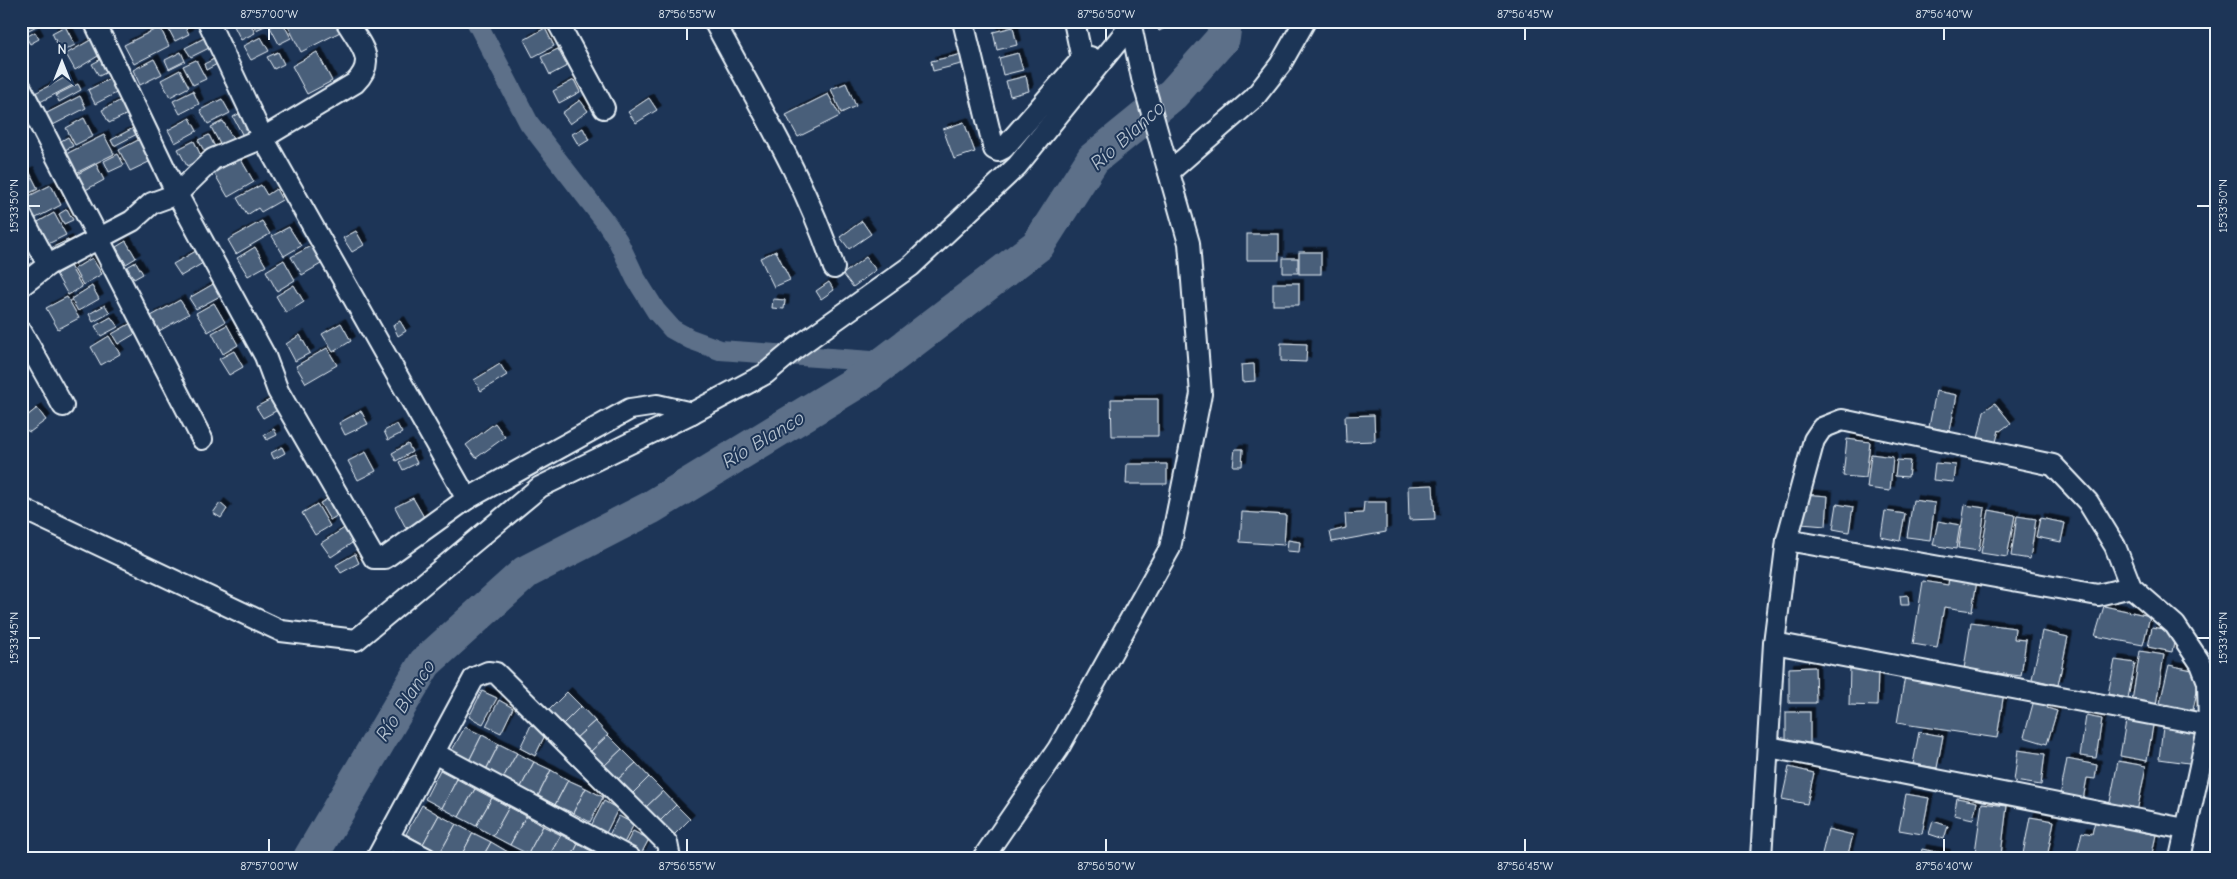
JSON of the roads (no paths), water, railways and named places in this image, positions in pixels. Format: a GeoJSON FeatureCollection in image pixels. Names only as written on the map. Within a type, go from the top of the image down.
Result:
{"type":"FeatureCollection","features":[{"type":"Feature","properties":{"kind":"street"},"geometry":{"type":"LineString","coordinates":[[94,21],[177,194],[265,356],[278,391],[374,558],[385,558],[467,499],[630,409],[657,405],[692,413]]}},
{"type":"Feature","properties":{"kind":"street"},"geometry":{"type":"LineString","coordinates":[[208,21],[263,138],[467,499]]}},
{"type":"Feature","properties":{"kind":"street"},"geometry":{"type":"LineString","coordinates":[[21,286],[48,265],[132,221],[152,203],[177,194],[213,160],[263,138],[355,83],[365,73],[367,66],[366,57],[346,21]]}},
{"type":"Feature","properties":{"kind":"street"},"geometry":{"type":"LineString","coordinates":[[556,21],[604,108]]}},
{"type":"Feature","properties":{"kind":"street"},"geometry":{"type":"LineString","coordinates":[[714,21],[790,163],[822,233],[834,268]]}},
{"type":"Feature","properties":{"kind":"street"},"geometry":{"type":"LineString","coordinates":[[963,21],[994,149],[998,151],[1004,148],[1131,23]]}},
{"type":"Feature","properties":{"kind":"street"},"geometry":{"type":"LineString","coordinates":[[1074,21],[1092,60]]}},
{"type":"Feature","properties":{"kind":"street"},"geometry":{"type":"LineString","coordinates":[[1166,163],[1254,98],[1280,65],[1305,21]]}},
{"type":"Feature","properties":{"kind":"street"},"geometry":{"type":"LineString","coordinates":[[983,858],[1058,749],[1170,548],[1201,394],[1189,242],[1142,78],[1131,23]]}},
{"type":"Feature","properties":{"kind":"street"},"geometry":{"type":"LineString","coordinates":[[21,508],[281,631],[356,640],[540,487],[692,413],[765,374],[792,352],[911,266],[1017,166],[1092,60]]}},
{"type":"Feature","properties":{"kind":"street"},"geometry":{"type":"LineString","coordinates":[[21,88],[202,439]]}},
{"type":"Feature","properties":{"kind":"street"},"geometry":{"type":"LineString","coordinates":[[21,214],[48,265]]}},
{"type":"Feature","properties":{"kind":"street"},"geometry":{"type":"LineString","coordinates":[[21,331],[63,406]]}},
{"type":"Feature","properties":{"kind":"street"},"geometry":{"type":"LineString","coordinates":[[1761,858],[1774,643],[1787,540],[1814,440],[1822,428],[1842,420],[2053,465],[2088,502],[2116,546],[2131,587],[2175,625],[2201,664],[2208,682],[2209,725],[2180,858]]}},
{"type":"Feature","properties":{"kind":"street"},"geometry":{"type":"LineString","coordinates":[[1787,540],[2098,595],[2131,587]]}},
{"type":"Feature","properties":{"kind":"street"},"geometry":{"type":"LineString","coordinates":[[1774,643],[2209,725]]}},
{"type":"Feature","properties":{"kind":"street"},"geometry":{"type":"LineString","coordinates":[[377,858],[474,678],[488,672],[496,673],[667,843],[670,858]]}},
{"type":"Feature","properties":{"kind":"street"},"geometry":{"type":"LineString","coordinates":[[1769,747],[2185,829]]}},
{"type":"Feature","properties":{"kind":"street"},"geometry":{"type":"LineString","coordinates":[[434,753],[630,858]]}},
{"type":"Feature","properties":{"kind":"street"},"geometry":{"type":"LineString","coordinates":[[388,838],[426,858]]}},
{"type":"Feature","properties":{"kind":"waterway"},"geometry":{"type":"LineString","coordinates":[[476,21],[529,123],[607,224],[618,241],[636,279],[656,311],[672,329],[690,339],[720,350],[885,362]]}},
{"type":"Feature","properties":{"kind":"waterway","name":"Río Blanco"},"geometry":{"type":"LineString","coordinates":[[310,858],[425,663],[526,572],[650,508],[867,376],[1038,245],[1093,159],[1173,94],[1223,38],[1225,21]]}}]}
